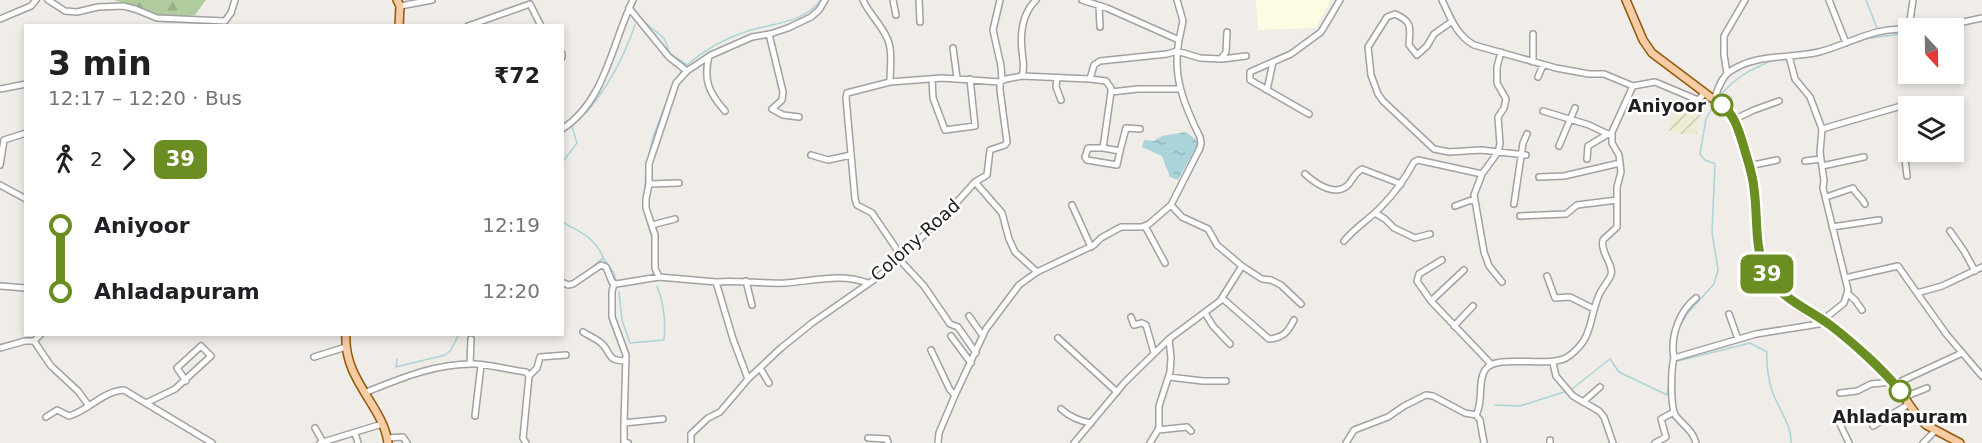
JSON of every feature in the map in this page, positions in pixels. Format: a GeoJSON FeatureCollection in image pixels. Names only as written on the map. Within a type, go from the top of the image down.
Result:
{"type":"FeatureCollection","features":[{"type":"Feature","properties":{"kind":"main road"},"geometry":{"type":"LineString","coordinates":[[1626,0],[1642,40],[1652,53],[1729,111],[1734,119],[1754,188],[1755,212],[1765,269],[1773,284],[1787,297],[1825,322],[1893,383],[1918,417],[1960,443]]}},
{"type":"Feature","properties":{"kind":"main road"},"geometry":{"type":"LineString","coordinates":[[399,3],[399,24]]}},
{"type":"Feature","properties":{"kind":"main road"},"geometry":{"type":"LineString","coordinates":[[346,336],[349,363],[382,424],[388,441]]}},
{"type":"Feature","properties":{"kind":"street"},"geometry":{"type":"LineString","coordinates":[[0,19],[31,6],[36,0]]}},
{"type":"Feature","properties":{"kind":"street"},"geometry":{"type":"LineString","coordinates":[[48,0],[65,11],[77,12],[98,7],[123,6],[171,22],[225,21],[231,13],[235,0]]}},
{"type":"Feature","properties":{"kind":"street"},"geometry":{"type":"LineString","coordinates":[[399,3],[432,0]]}},
{"type":"Feature","properties":{"kind":"street"},"geometry":{"type":"LineString","coordinates":[[564,127],[587,107],[607,66],[633,0]]}},
{"type":"Feature","properties":{"kind":"street"},"geometry":{"type":"LineString","coordinates":[[659,277],[655,268],[655,235],[646,208],[646,199],[650,164],[676,83],[687,71],[710,56],[752,37],[769,34],[811,16],[819,10],[825,0]]}},
{"type":"Feature","properties":{"kind":"street"},"geometry":{"type":"LineString","coordinates":[[865,0],[888,38],[890,82]]}},
{"type":"Feature","properties":{"kind":"street"},"geometry":{"type":"LineString","coordinates":[[893,0],[896,15]]}},
{"type":"Feature","properties":{"kind":"street"},"geometry":{"type":"LineString","coordinates":[[919,0],[920,22]]}},
{"type":"Feature","properties":{"kind":"street"},"geometry":{"type":"LineString","coordinates":[[1000,0],[993,30],[1001,66],[1001,81]]}},
{"type":"Feature","properties":{"kind":"street"},"geometry":{"type":"LineString","coordinates":[[1022,76],[1024,68],[1021,37],[1023,22],[1034,0]]}},
{"type":"Feature","properties":{"kind":"street"},"geometry":{"type":"LineString","coordinates":[[1082,0],[1179,40]]}},
{"type":"Feature","properties":{"kind":"street"},"geometry":{"type":"LineString","coordinates":[[938,443],[939,433],[983,336],[1019,285],[1037,272],[1091,247],[1121,227],[1145,226],[1171,205],[1201,143],[1179,89],[1177,51],[1183,21],[1177,0]]}},
{"type":"Feature","properties":{"kind":"street"},"geometry":{"type":"LineString","coordinates":[[1310,114],[1250,80],[1250,72],[1291,54],[1321,32],[1340,0]]}},
{"type":"Feature","properties":{"kind":"street"},"geometry":{"type":"LineString","coordinates":[[1442,0],[1452,22],[1466,41],[1481,49],[1589,74],[1604,74],[1633,86],[1655,82],[1698,100],[1704,94]]}},
{"type":"Feature","properties":{"kind":"street"},"geometry":{"type":"LineString","coordinates":[[1727,73],[1724,36],[1745,0]]}},
{"type":"Feature","properties":{"kind":"street"},"geometry":{"type":"LineString","coordinates":[[1829,0],[1846,43]]}},
{"type":"Feature","properties":{"kind":"street"},"geometry":{"type":"LineString","coordinates":[[1911,18],[1913,0]]}},
{"type":"Feature","properties":{"kind":"street"},"geometry":{"type":"LineString","coordinates":[[473,24],[532,2],[541,24]]}},
{"type":"Feature","properties":{"kind":"street"},"geometry":{"type":"LineString","coordinates":[[1099,6],[1100,27]]}},
{"type":"Feature","properties":{"kind":"street"},"geometry":{"type":"LineString","coordinates":[[629,8],[669,57],[687,71]]}},
{"type":"Feature","properties":{"kind":"street"},"geometry":{"type":"LineString","coordinates":[[1452,22],[1434,34],[1427,46],[1417,55],[1409,45],[1411,26],[1405,18],[1395,14],[1387,17],[1368,47],[1374,85],[1383,101],[1434,149],[1449,152],[1481,150],[1524,155]]}},
{"type":"Feature","properties":{"kind":"street"},"geometry":{"type":"LineString","coordinates":[[1964,22],[1982,18]]}},
{"type":"Feature","properties":{"kind":"street"},"geometry":{"type":"LineString","coordinates":[[1714,100],[1727,73],[1747,62],[1774,56],[1820,51],[1876,33],[1898,30]]}},
{"type":"Feature","properties":{"kind":"street"},"geometry":{"type":"LineString","coordinates":[[1221,59],[1226,52],[1227,32]]}},
{"type":"Feature","properties":{"kind":"street"},"geometry":{"type":"LineString","coordinates":[[769,34],[783,92],[782,100],[772,110],[783,115],[799,117]]}},
{"type":"Feature","properties":{"kind":"street"},"geometry":{"type":"LineString","coordinates":[[1533,34],[1533,62]]}},
{"type":"Feature","properties":{"kind":"street"},"geometry":{"type":"LineString","coordinates":[[953,48],[957,78]]}},
{"type":"Feature","properties":{"kind":"street"},"geometry":{"type":"LineString","coordinates":[[1090,79],[1094,65],[1100,61],[1177,51],[1200,58],[1221,59],[1246,56]]}},
{"type":"Feature","properties":{"kind":"street"},"geometry":{"type":"LineString","coordinates":[[1501,52],[1497,67],[1497,83],[1506,99],[1504,108],[1498,117],[1498,152],[1482,174],[1474,199],[1484,252],[1489,266],[1502,282]]}},
{"type":"Feature","properties":{"kind":"street"},"geometry":{"type":"LineString","coordinates":[[710,56],[706,70],[708,84],[725,111]]}},
{"type":"Feature","properties":{"kind":"street"},"geometry":{"type":"LineString","coordinates":[[1674,358],[1771,331],[1799,329],[1825,322],[1844,303],[1847,293],[1845,278],[1826,197],[1822,162],[1822,129],[1810,97],[1795,79],[1789,56]]}},
{"type":"Feature","properties":{"kind":"street"},"geometry":{"type":"LineString","coordinates":[[1267,90],[1273,62]]}},
{"type":"Feature","properties":{"kind":"street"},"geometry":{"type":"LineString","coordinates":[[1538,77],[1543,64]]}},
{"type":"Feature","properties":{"kind":"street"},"geometry":{"type":"LineString","coordinates":[[976,353],[958,327],[950,324],[901,258],[872,213],[857,205],[847,93],[890,82],[932,79],[1001,81],[1022,76],[1106,81],[1111,92],[1103,148]]}},
{"type":"Feature","properties":{"kind":"street"},"geometry":{"type":"LineString","coordinates":[[1057,78],[1056,87],[1061,100]]}},
{"type":"Feature","properties":{"kind":"street"},"geometry":{"type":"LineString","coordinates":[[932,79],[933,98],[945,130],[975,126],[970,79]]}},
{"type":"Feature","properties":{"kind":"street","name":"Colony Road"},"geometry":{"type":"LineString","coordinates":[[691,443],[691,434],[708,418],[720,411],[760,368],[812,323],[901,258],[975,182],[987,175],[990,150],[1005,145],[1007,142],[1000,90],[1001,81]]}},
{"type":"Feature","properties":{"kind":"street"},"geometry":{"type":"LineString","coordinates":[[0,89],[24,84]]}},
{"type":"Feature","properties":{"kind":"street"},"geometry":{"type":"LineString","coordinates":[[1476,415],[1481,406],[1485,370],[1491,364],[1523,360],[1552,363],[1567,358],[1584,341],[1590,331],[1599,294],[1611,274],[1602,245],[1603,240],[1617,227],[1617,187],[1621,172],[1619,155],[1610,135],[1633,86]]}},
{"type":"Feature","properties":{"kind":"street"},"geometry":{"type":"LineString","coordinates":[[1111,92],[1138,89],[1179,89]]}},
{"type":"Feature","properties":{"kind":"street"},"geometry":{"type":"LineString","coordinates":[[1734,119],[1779,101]]}},
{"type":"Feature","properties":{"kind":"street"},"geometry":{"type":"LineString","coordinates":[[1822,129],[1898,107]]}},
{"type":"Feature","properties":{"kind":"street"},"geometry":{"type":"LineString","coordinates":[[1559,146],[1575,108]]}},
{"type":"Feature","properties":{"kind":"street"},"geometry":{"type":"LineString","coordinates":[[1543,111],[1610,135]]}},
{"type":"Feature","properties":{"kind":"street"},"geometry":{"type":"LineString","coordinates":[[1120,151],[1088,148],[1086,159],[1117,165],[1126,128],[1140,129]]}},
{"type":"Feature","properties":{"kind":"street"},"geometry":{"type":"LineString","coordinates":[[0,165],[4,141],[24,134]]}},
{"type":"Feature","properties":{"kind":"street"},"geometry":{"type":"LineString","coordinates":[[1514,204],[1527,134]]}},
{"type":"Feature","properties":{"kind":"street"},"geometry":{"type":"LineString","coordinates":[[1587,159],[1588,146],[1610,135]]}},
{"type":"Feature","properties":{"kind":"street"},"geometry":{"type":"LineString","coordinates":[[811,155],[828,160],[851,155]]}},
{"type":"Feature","properties":{"kind":"street"},"geometry":{"type":"LineString","coordinates":[[1805,161],[1822,162],[1864,157]]}},
{"type":"Feature","properties":{"kind":"street"},"geometry":{"type":"LineString","coordinates":[[1344,241],[1361,223],[1375,213],[1401,184],[1414,162],[1418,160],[1482,174]]}},
{"type":"Feature","properties":{"kind":"street"},"geometry":{"type":"LineString","coordinates":[[1749,166],[1777,160]]}},
{"type":"Feature","properties":{"kind":"street"},"geometry":{"type":"LineString","coordinates":[[1905,162],[1907,176]]}},
{"type":"Feature","properties":{"kind":"street"},"geometry":{"type":"LineString","coordinates":[[1539,177],[1564,176],[1620,163]]}},
{"type":"Feature","properties":{"kind":"street"},"geometry":{"type":"LineString","coordinates":[[1305,174],[1315,183],[1338,190],[1342,189],[1362,169],[1401,184]]}},
{"type":"Feature","properties":{"kind":"street"},"geometry":{"type":"LineString","coordinates":[[975,182],[1002,213],[1008,239],[1015,252],[1037,272]]}},
{"type":"Feature","properties":{"kind":"street"},"geometry":{"type":"LineString","coordinates":[[649,184],[679,183]]}},
{"type":"Feature","properties":{"kind":"street"},"geometry":{"type":"LineString","coordinates":[[0,185],[24,198]]}},
{"type":"Feature","properties":{"kind":"street"},"geometry":{"type":"LineString","coordinates":[[1826,197],[1853,188],[1865,204]]}},
{"type":"Feature","properties":{"kind":"street"},"geometry":{"type":"LineString","coordinates":[[1455,206],[1474,199]]}},
{"type":"Feature","properties":{"kind":"street"},"geometry":{"type":"LineString","coordinates":[[1520,216],[1566,214],[1577,204],[1617,200]]}},
{"type":"Feature","properties":{"kind":"street"},"geometry":{"type":"LineString","coordinates":[[1071,205],[1091,247]]}},
{"type":"Feature","properties":{"kind":"street"},"geometry":{"type":"LineString","coordinates":[[1171,205],[1182,217],[1208,229],[1216,245],[1242,266],[1262,279],[1272,280],[1281,285],[1300,304]]}},
{"type":"Feature","properties":{"kind":"street"},"geometry":{"type":"LineString","coordinates":[[1375,213],[1394,228],[1415,238],[1430,234]]}},
{"type":"Feature","properties":{"kind":"street"},"geometry":{"type":"LineString","coordinates":[[652,225],[675,219]]}},
{"type":"Feature","properties":{"kind":"street"},"geometry":{"type":"LineString","coordinates":[[1832,227],[1879,220]]}},
{"type":"Feature","properties":{"kind":"street"},"geometry":{"type":"LineString","coordinates":[[1145,226],[1165,263]]}},
{"type":"Feature","properties":{"kind":"street"},"geometry":{"type":"LineString","coordinates":[[1950,231],[1975,270]]}},
{"type":"Feature","properties":{"kind":"street"},"geometry":{"type":"LineString","coordinates":[[1442,260],[1419,274],[1417,281],[1431,301],[1491,364]]}},
{"type":"Feature","properties":{"kind":"street"},"geometry":{"type":"LineString","coordinates":[[564,283],[573,284],[601,265],[606,267],[614,283],[612,317],[626,361],[624,442],[628,443]]}},
{"type":"Feature","properties":{"kind":"street"},"geometry":{"type":"LineString","coordinates":[[1074,443],[1154,353],[1222,298],[1242,266]]}},
{"type":"Feature","properties":{"kind":"street"},"geometry":{"type":"LineString","coordinates":[[1845,278],[1898,266],[1962,353],[1982,376]]}},
{"type":"Feature","properties":{"kind":"street"},"geometry":{"type":"LineString","coordinates":[[1917,293],[1941,286],[1982,267]]}},
{"type":"Feature","properties":{"kind":"street"},"geometry":{"type":"LineString","coordinates":[[1431,301],[1464,270]]}},
{"type":"Feature","properties":{"kind":"street"},"geometry":{"type":"LineString","coordinates":[[1547,276],[1555,298],[1570,297],[1594,309]]}},
{"type":"Feature","properties":{"kind":"street"},"geometry":{"type":"LineString","coordinates":[[614,283],[659,277],[716,282],[784,283],[839,277],[868,283]]}},
{"type":"Feature","properties":{"kind":"street"},"geometry":{"type":"LineString","coordinates":[[746,281],[752,305]]}},
{"type":"Feature","properties":{"kind":"street"},"geometry":{"type":"LineString","coordinates":[[716,282],[748,379]]}},
{"type":"Feature","properties":{"kind":"street"},"geometry":{"type":"LineString","coordinates":[[0,286],[24,288]]}},
{"type":"Feature","properties":{"kind":"street"},"geometry":{"type":"LineString","coordinates":[[1847,293],[1862,310]]}},
{"type":"Feature","properties":{"kind":"street"},"geometry":{"type":"LineString","coordinates":[[1222,298],[1269,339],[1280,337],[1288,332],[1294,320]]}},
{"type":"Feature","properties":{"kind":"street"},"geometry":{"type":"LineString","coordinates":[[1696,298],[1687,305],[1672,337],[1674,412],[1693,434],[1696,443]]}},
{"type":"Feature","properties":{"kind":"street"},"geometry":{"type":"LineString","coordinates":[[1454,326],[1473,306]]}},
{"type":"Feature","properties":{"kind":"street"},"geometry":{"type":"LineString","coordinates":[[1204,313],[1230,344]]}},
{"type":"Feature","properties":{"kind":"street"},"geometry":{"type":"LineString","coordinates":[[1729,314],[1738,339]]}},
{"type":"Feature","properties":{"kind":"street"},"geometry":{"type":"LineString","coordinates":[[969,316],[983,336]]}},
{"type":"Feature","properties":{"kind":"street"},"geometry":{"type":"LineString","coordinates":[[1131,317],[1134,325],[1142,323],[1146,325],[1154,353]]}},
{"type":"Feature","properties":{"kind":"street"},"geometry":{"type":"LineString","coordinates":[[583,332],[603,344],[608,357],[626,361]]}},
{"type":"Feature","properties":{"kind":"street"},"geometry":{"type":"LineString","coordinates":[[0,348],[25,341],[34,341],[39,336]]}},
{"type":"Feature","properties":{"kind":"street"},"geometry":{"type":"LineString","coordinates":[[951,336],[971,363]]}},
{"type":"Feature","properties":{"kind":"street"},"geometry":{"type":"LineString","coordinates":[[1058,338],[1117,392]]}},
{"type":"Feature","properties":{"kind":"street"},"geometry":{"type":"LineString","coordinates":[[470,364],[471,339]]}},
{"type":"Feature","properties":{"kind":"street"},"geometry":{"type":"LineString","coordinates":[[1150,443],[1158,430],[1159,406],[1169,377],[1171,358],[1169,339]]}},
{"type":"Feature","properties":{"kind":"street"},"geometry":{"type":"LineString","coordinates":[[34,341],[51,366],[89,406]]}},
{"type":"Feature","properties":{"kind":"street"},"geometry":{"type":"LineString","coordinates":[[146,403],[175,389],[186,381],[212,356],[201,346],[177,368],[186,381]]}},
{"type":"Feature","properties":{"kind":"street"},"geometry":{"type":"LineString","coordinates":[[314,357],[346,347]]}},
{"type":"Feature","properties":{"kind":"street"},"geometry":{"type":"LineString","coordinates":[[931,350],[950,390],[955,395]]}},
{"type":"Feature","properties":{"kind":"street"},"geometry":{"type":"LineString","coordinates":[[1840,393],[1857,391],[1871,384],[1893,383],[1962,353]]}},
{"type":"Feature","properties":{"kind":"street"},"geometry":{"type":"LineString","coordinates":[[525,443],[523,438],[529,376],[537,368],[540,357],[566,355]]}},
{"type":"Feature","properties":{"kind":"street"},"geometry":{"type":"LineString","coordinates":[[1552,363],[1556,376],[1573,396],[1599,411],[1604,417],[1613,443]]}},
{"type":"Feature","properties":{"kind":"street"},"geometry":{"type":"LineString","coordinates":[[364,393],[429,369],[453,364],[482,365],[526,372],[529,376]]}},
{"type":"Feature","properties":{"kind":"street"},"geometry":{"type":"LineString","coordinates":[[474,416],[482,365]]}},
{"type":"Feature","properties":{"kind":"street"},"geometry":{"type":"LineString","coordinates":[[760,368],[770,383]]}},
{"type":"Feature","properties":{"kind":"street"},"geometry":{"type":"LineString","coordinates":[[1169,377],[1226,381]]}},
{"type":"Feature","properties":{"kind":"street"},"geometry":{"type":"LineString","coordinates":[[1583,402],[1589,394],[1600,387]]}},
{"type":"Feature","properties":{"kind":"street"},"geometry":{"type":"LineString","coordinates":[[1904,397],[1927,388]]}},
{"type":"Feature","properties":{"kind":"street"},"geometry":{"type":"LineString","coordinates":[[46,417],[57,410],[69,416],[113,391],[124,390],[212,443]]}},
{"type":"Feature","properties":{"kind":"street"},"geometry":{"type":"LineString","coordinates":[[1346,443],[1354,430],[1388,417],[1426,395],[1433,396],[1465,414],[1476,415],[1480,420],[1484,443]]}},
{"type":"Feature","properties":{"kind":"street"},"geometry":{"type":"LineString","coordinates":[[1873,426],[1909,404]]}},
{"type":"Feature","properties":{"kind":"street"},"geometry":{"type":"LineString","coordinates":[[1061,409],[1068,416],[1091,423]]}},
{"type":"Feature","properties":{"kind":"street"},"geometry":{"type":"LineString","coordinates":[[1655,443],[1666,437],[1661,418],[1674,412]]}},
{"type":"Feature","properties":{"kind":"street"},"geometry":{"type":"LineString","coordinates":[[624,423],[663,419]]}},
{"type":"Feature","properties":{"kind":"street"},"geometry":{"type":"LineString","coordinates":[[315,428],[322,443],[382,424]]}},
{"type":"Feature","properties":{"kind":"street"},"geometry":{"type":"LineString","coordinates":[[1840,424],[1850,443]]}},
{"type":"Feature","properties":{"kind":"street"},"geometry":{"type":"LineString","coordinates":[[1158,430],[1187,427],[1191,431]]}},
{"type":"Feature","properties":{"kind":"street"},"geometry":{"type":"LineString","coordinates":[[1923,443],[1936,430]]}},
{"type":"Feature","properties":{"kind":"street"},"geometry":{"type":"LineString","coordinates":[[355,433],[358,443]]}},
{"type":"Feature","properties":{"kind":"street"},"geometry":{"type":"LineString","coordinates":[[388,441],[404,436],[407,443]]}},
{"type":"Feature","properties":{"kind":"street"},"geometry":{"type":"LineString","coordinates":[[868,438],[887,439],[888,443]]}},
{"type":"Feature","properties":{"kind":"shaded area"},"geometry":{"type":"Polygon","coordinates":[[[1256,0],[1331,0],[1316,28],[1258,30],[1256,0]]]}},
{"type":"Feature","properties":{"kind":"green space"},"geometry":{"type":"Polygon","coordinates":[[[114,0],[206,0],[195,15],[173,18],[114,0]]]}},
{"type":"Feature","properties":{"kind":"green space"},"geometry":{"type":"Polygon","coordinates":[[[1675,103],[1702,114],[1698,122],[1697,134],[1679,134],[1669,131],[1675,103]]]}},
{"type":"Feature","properties":{"kind":"water"},"geometry":{"type":"Polygon","coordinates":[[[1186,132],[1199,142],[1178,180],[1170,177],[1162,156],[1142,147],[1144,140],[1154,141],[1162,136],[1186,132]]]}},
{"type":"Feature","properties":{"kind":"waterway"},"geometry":{"type":"LineString","coordinates":[[686,66],[723,41],[748,31],[797,18],[814,8],[821,0]]}},
{"type":"Feature","properties":{"kind":"waterway"},"geometry":{"type":"LineString","coordinates":[[1866,0],[1877,28]]}},
{"type":"Feature","properties":{"kind":"waterway"},"geometry":{"type":"LineString","coordinates":[[642,20],[664,38],[670,54],[686,64]]}},
{"type":"Feature","properties":{"kind":"waterway"},"geometry":{"type":"LineString","coordinates":[[586,113],[615,71],[635,25]]}},
{"type":"Feature","properties":{"kind":"waterway"},"geometry":{"type":"LineString","coordinates":[[1864,39],[1898,34]]}},
{"type":"Feature","properties":{"kind":"waterway"},"geometry":{"type":"LineString","coordinates":[[1836,49],[1860,40]]}},
{"type":"Feature","properties":{"kind":"waterway"},"geometry":{"type":"LineString","coordinates":[[1721,95],[1744,74],[1773,60]]}},
{"type":"Feature","properties":{"kind":"waterway"},"geometry":{"type":"LineString","coordinates":[[678,78],[681,72]]}},
{"type":"Feature","properties":{"kind":"waterway"},"geometry":{"type":"LineString","coordinates":[[649,156],[653,137],[671,90]]}},
{"type":"Feature","properties":{"kind":"waterway"},"geometry":{"type":"LineString","coordinates":[[1679,328],[1687,314],[1714,284],[1718,270],[1712,232],[1715,164],[1705,160],[1700,154],[1706,119],[1715,103]]}},
{"type":"Feature","properties":{"kind":"waterway"},"geometry":{"type":"LineString","coordinates":[[564,160],[577,143],[572,127],[578,119]]}},
{"type":"Feature","properties":{"kind":"waterway"},"geometry":{"type":"LineString","coordinates":[[644,198],[646,170]]}},
{"type":"Feature","properties":{"kind":"waterway"},"geometry":{"type":"LineString","coordinates":[[645,214],[652,238],[653,275]]}},
{"type":"Feature","properties":{"kind":"waterway"},"geometry":{"type":"LineString","coordinates":[[564,223],[592,241],[603,258]]}},
{"type":"Feature","properties":{"kind":"waterway"},"geometry":{"type":"LineString","coordinates":[[586,272],[603,258],[614,273],[616,282]]}},
{"type":"Feature","properties":{"kind":"waterway"},"geometry":{"type":"LineString","coordinates":[[619,292],[622,320],[630,343],[664,340],[664,313],[657,286]]}},
{"type":"Feature","properties":{"kind":"waterway"},"geometry":{"type":"LineString","coordinates":[[397,359],[396,367],[445,355],[451,350],[458,336]]}},
{"type":"Feature","properties":{"kind":"waterway"},"geometry":{"type":"LineString","coordinates":[[1678,361],[1750,343],[1767,352],[1771,387],[1788,425],[1791,443]]}},
{"type":"Feature","properties":{"kind":"waterway"},"geometry":{"type":"LineString","coordinates":[[1671,352],[1671,362]]}},
{"type":"Feature","properties":{"kind":"waterway"},"geometry":{"type":"LineString","coordinates":[[1572,389],[1610,359],[1619,372],[1667,395],[1669,382]]}},
{"type":"Feature","properties":{"kind":"waterway"},"geometry":{"type":"LineString","coordinates":[[1495,405],[1520,406],[1564,392]]}},
{"type":"Feature","properties":{"kind":"bus line","name":"39"},"geometry":{"type":"LineString","coordinates":[[1722,105],[1729,111],[1738,128],[1749,166],[1754,188],[1762,258],[1773,284],[1800,308],[1840,333],[1900,391]]}},
{"type":"Feature","properties":{"kind":"place","name":"Aniyoor"},"geometry":{"type":"Point","coordinates":[1722,105]}},
{"type":"Feature","properties":{"kind":"place","name":"Ahladapuram"},"geometry":{"type":"Point","coordinates":[1900,391]}}]}
